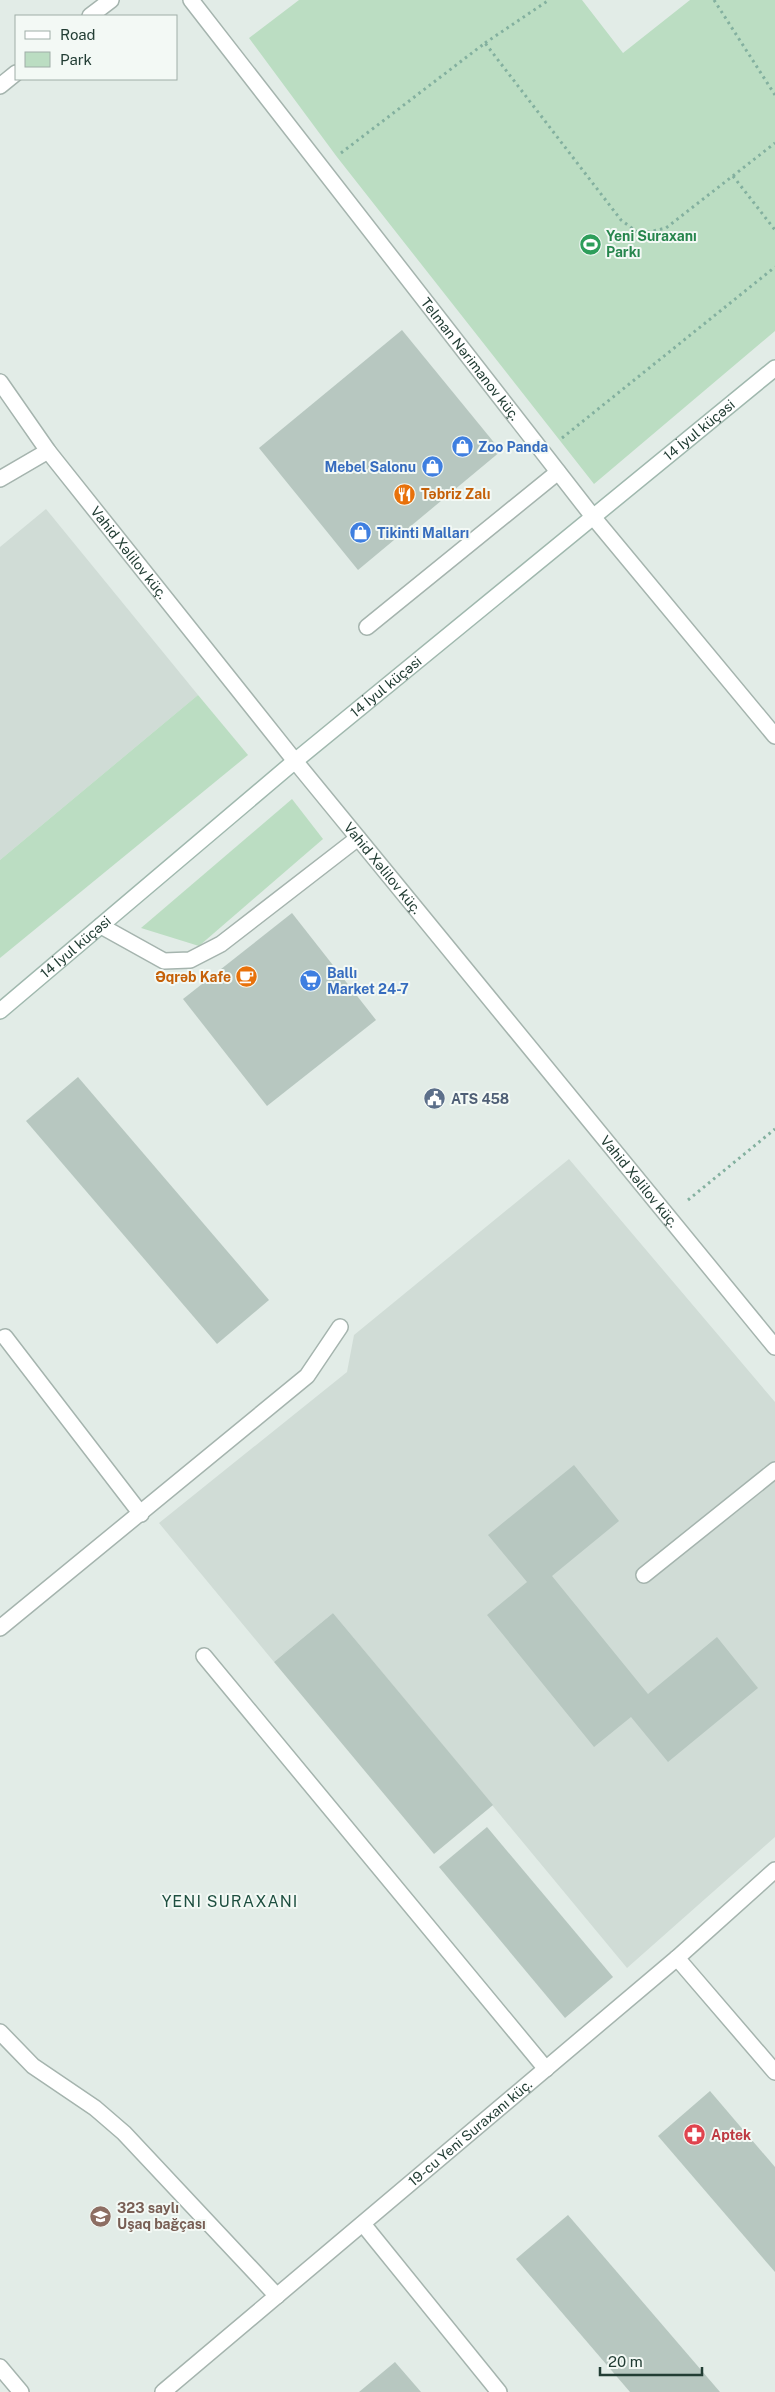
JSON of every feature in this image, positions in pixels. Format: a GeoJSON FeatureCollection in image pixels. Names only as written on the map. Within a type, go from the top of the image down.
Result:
{"type":"FeatureCollection","features":[{"type":"Feature","properties":{"kind":"street"},"geometry":{"type":"LineString","coordinates":[[91,15],[112,0]]}},
{"type":"Feature","properties":{"kind":"street","name":"Telman Nərimanov küç."},"geometry":{"type":"LineString","coordinates":[[191,0],[594,518],[775,736]]}},
{"type":"Feature","properties":{"kind":"street"},"geometry":{"type":"LineString","coordinates":[[0,86],[15,74]]}},
{"type":"Feature","properties":{"kind":"street","name":"14 İyul küçəsi"},"geometry":{"type":"LineString","coordinates":[[0,1011],[295,762],[775,368]]}},
{"type":"Feature","properties":{"kind":"street","name":"Vahid Xəlilov küç."},"geometry":{"type":"LineString","coordinates":[[0,382],[48,450],[295,762],[775,1347]]}},
{"type":"Feature","properties":{"kind":"street"},"geometry":{"type":"LineString","coordinates":[[0,479],[48,450]]}},
{"type":"Feature","properties":{"kind":"street"},"geometry":{"type":"LineString","coordinates":[[367,627],[558,472]]}},
{"type":"Feature","properties":{"kind":"street"},"geometry":{"type":"LineString","coordinates":[[101,926],[164,961],[190,960],[221,944],[358,838]]}},
{"type":"Feature","properties":{"kind":"street"},"geometry":{"type":"LineString","coordinates":[[0,1628],[307,1376],[340,1327]]}},
{"type":"Feature","properties":{"kind":"street"},"geometry":{"type":"LineString","coordinates":[[5,1337],[141,1514]]}},
{"type":"Feature","properties":{"kind":"street"},"geometry":{"type":"LineString","coordinates":[[644,1575],[775,1470]]}},
{"type":"Feature","properties":{"kind":"street"},"geometry":{"type":"LineString","coordinates":[[204,1656],[546,2069]]}},
{"type":"Feature","properties":{"kind":"street","name":"19-cu Yeni Suraxanı küç."},"geometry":{"type":"LineString","coordinates":[[163,2392],[678,1958],[775,1870]]}},
{"type":"Feature","properties":{"kind":"street"},"geometry":{"type":"LineString","coordinates":[[678,1958],[775,2072]]}},
{"type":"Feature","properties":{"kind":"street"},"geometry":{"type":"LineString","coordinates":[[0,2032],[33,2066],[95,2108],[124,2133],[277,2296]]}},
{"type":"Feature","properties":{"kind":"street"},"geometry":{"type":"LineString","coordinates":[[363,2224],[499,2392]]}},
{"type":"Feature","properties":{"kind":"street"},"geometry":{"type":"LineString","coordinates":[[0,2367],[21,2392]]}},
{"type":"Feature","properties":{"kind":"path"},"geometry":{"type":"LineString","coordinates":[[337,157],[485,43],[549,0]]}},
{"type":"Feature","properties":{"kind":"path"},"geometry":{"type":"LineString","coordinates":[[714,0],[775,95]]}},
{"type":"Feature","properties":{"kind":"path"},"geometry":{"type":"LineString","coordinates":[[485,43],[621,220],[640,234],[666,228],[775,143]]}},
{"type":"Feature","properties":{"kind":"path"},"geometry":{"type":"LineString","coordinates":[[732,176],[775,230]]}},
{"type":"Feature","properties":{"kind":"path"},"geometry":{"type":"LineString","coordinates":[[560,440],[775,267]]}},
{"type":"Feature","properties":{"kind":"path"},"geometry":{"type":"LineString","coordinates":[[668,1216],[775,1130]]}},
{"type":"Feature","properties":{"kind":"shaded area"},"geometry":{"type":"Polygon","coordinates":[[[46,509],[198,695],[0,860],[0,547],[46,509]]]}},
{"type":"Feature","properties":{"kind":"shaded area"},"geometry":{"type":"Polygon","coordinates":[[[569,1159],[775,1402],[775,1837],[627,1968],[333,1613],[274,1662],[159,1523],[347,1372],[354,1335],[569,1159]]]}},
{"type":"Feature","properties":{"kind":"green space","name":"Yeni Suraxanı Parkı"},"geometry":{"type":"Polygon","coordinates":[[[299,0],[582,0],[623,53],[690,0],[775,0],[775,331],[594,484],[337,157],[249,38],[299,0]]]}},
{"type":"Feature","properties":{"kind":"green space"},"geometry":{"type":"Polygon","coordinates":[[[198,695],[248,755],[0,958],[0,860],[198,695]]]}},
{"type":"Feature","properties":{"kind":"green space"},"geometry":{"type":"Polygon","coordinates":[[[292,799],[323,839],[199,946],[141,928],[292,799]]]}},
{"type":"Feature","properties":{"kind":"building"},"geometry":{"type":"Polygon","coordinates":[[[402,330],[501,451],[358,570],[259,448],[402,330]]]}},
{"type":"Feature","properties":{"kind":"building"},"geometry":{"type":"Polygon","coordinates":[[[292,913],[376,1020],[267,1106],[183,999],[292,913]]]}},
{"type":"Feature","properties":{"kind":"building"},"geometry":{"type":"Polygon","coordinates":[[[78,1077],[269,1300],[217,1344],[26,1121],[78,1077]]]}},
{"type":"Feature","properties":{"kind":"building"},"geometry":{"type":"Polygon","coordinates":[[[574,1465],[619,1521],[552,1576],[648,1694],[717,1637],[758,1688],[668,1762],[631,1717],[594,1747],[487,1615],[527,1582],[488,1535],[574,1465]]]}},
{"type":"Feature","properties":{"kind":"building"},"geometry":{"type":"Polygon","coordinates":[[[333,1613],[493,1805],[434,1854],[274,1662],[333,1613]]]}},
{"type":"Feature","properties":{"kind":"building"},"geometry":{"type":"Polygon","coordinates":[[[487,1827],[613,1977],[565,2018],[439,1867],[487,1827]]]}},
{"type":"Feature","properties":{"kind":"building"},"geometry":{"type":"Polygon","coordinates":[[[710,2091],[775,2167],[775,2272],[658,2136],[710,2091]]]}},
{"type":"Feature","properties":{"kind":"building"},"geometry":{"type":"Polygon","coordinates":[[[568,2215],[720,2392],[630,2392],[516,2259],[568,2215]]]}},
{"type":"Feature","properties":{"kind":"building"},"geometry":{"type":"Polygon","coordinates":[[[395,2362],[421,2392],[359,2392],[395,2362]]]}},
{"type":"Feature","properties":{"kind":"place","name":"Yeni Suraxanı Parkı"},"geometry":{"type":"Point","coordinates":[590,244]}},
{"type":"Feature","properties":{"kind":"place","name":"Zoo Panda"},"geometry":{"type":"Point","coordinates":[462,447]}},
{"type":"Feature","properties":{"kind":"place","name":"Mebel Salonu"},"geometry":{"type":"Point","coordinates":[432,467]}},
{"type":"Feature","properties":{"kind":"place","name":"Təbriz Zalı"},"geometry":{"type":"Point","coordinates":[405,494]}},
{"type":"Feature","properties":{"kind":"place","name":"Tikinti Malları"},"geometry":{"type":"Point","coordinates":[361,533]}},
{"type":"Feature","properties":{"kind":"place","name":"Əqrəb Kafe"},"geometry":{"type":"Point","coordinates":[247,977]}},
{"type":"Feature","properties":{"kind":"place","name":"Ballı Market 24-7"},"geometry":{"type":"Point","coordinates":[311,981]}},
{"type":"Feature","properties":{"kind":"place","name":"ATS 458"},"geometry":{"type":"Point","coordinates":[435,1099]}},
{"type":"Feature","properties":{"kind":"place","name":"Aptek"},"geometry":{"type":"Point","coordinates":[695,2135]}},
{"type":"Feature","properties":{"kind":"place","name":"323 saylı Uşaq bağçası"},"geometry":{"type":"Point","coordinates":[101,2216]}},
{"type":"Feature","properties":{"kind":"district","name":"YENI SURAXANI"},"geometry":{"type":"Point","coordinates":[230,1901]}}]}
